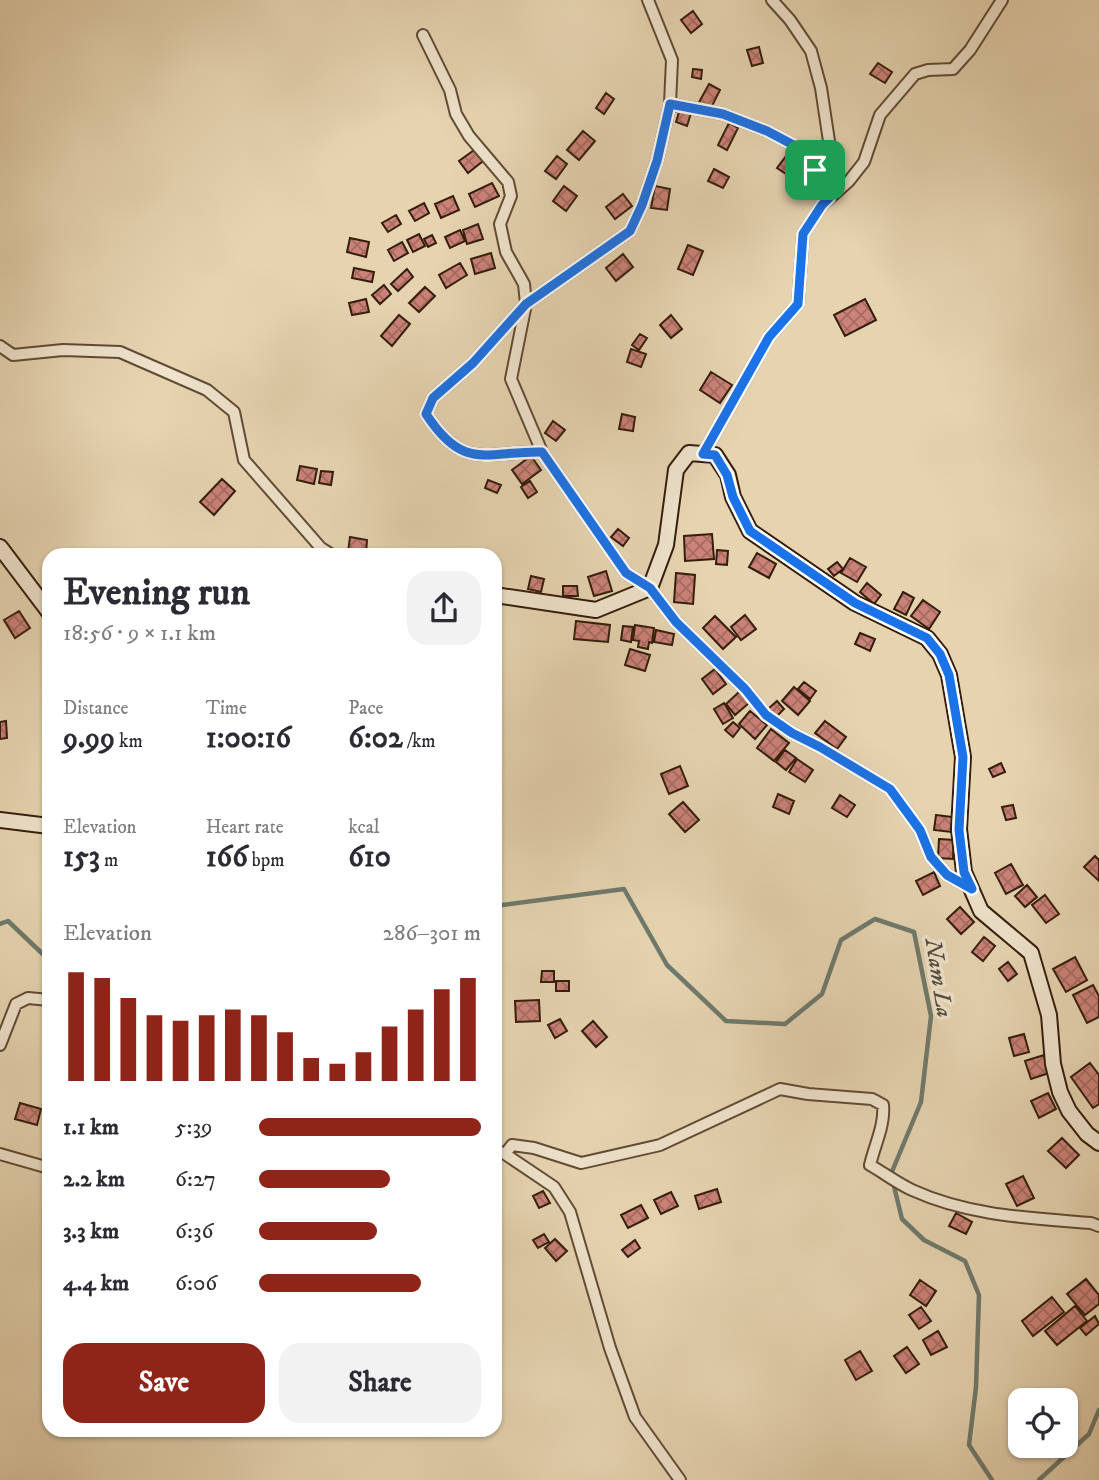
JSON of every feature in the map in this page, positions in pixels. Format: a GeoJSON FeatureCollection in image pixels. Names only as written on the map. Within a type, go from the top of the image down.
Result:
{"type":"FeatureCollection","features":[{"type":"Feature","properties":{"kind":"main road"},"geometry":{"type":"LineString","coordinates":[[502,596],[596,610],[650,588],[666,545],[676,470],[689,453],[715,455],[727,475],[733,497],[750,531],[855,603],[927,638],[940,654],[949,675],[963,757],[959,830],[964,872],[981,911],[1031,953],[1049,1015],[1053,1064],[1060,1092],[1069,1111],[1087,1134],[1099,1143]]}},
{"type":"Feature","properties":{"kind":"main road"},"geometry":{"type":"LineString","coordinates":[[0,547],[42,603]]}},
{"type":"Feature","properties":{"kind":"main road"},"geometry":{"type":"LineString","coordinates":[[0,820],[42,825]]}},
{"type":"Feature","properties":{"kind":"street"},"geometry":{"type":"LineString","coordinates":[[542,452],[517,451],[490,457],[466,453],[439,434],[426,414],[433,398],[473,363],[526,304],[630,231],[657,161],[670,104],[672,60],[648,0]]}},
{"type":"Feature","properties":{"kind":"street"},"geometry":{"type":"LineString","coordinates":[[703,454],[769,337],[798,304],[803,234],[822,205],[849,181],[864,162],[880,115],[915,74],[928,70],[953,69],[970,50],[1002,0]]}},
{"type":"Feature","properties":{"kind":"street"},"geometry":{"type":"LineString","coordinates":[[777,3],[811,51],[821,88],[829,141],[815,170]]}},
{"type":"Feature","properties":{"kind":"street"},"geometry":{"type":"LineString","coordinates":[[422,36],[450,90],[456,114],[469,136],[508,182],[510,196],[500,224],[506,251],[524,284],[526,304],[511,379],[542,452],[626,573],[650,588],[676,622],[745,689],[766,715],[792,733],[890,789],[920,830],[931,857],[947,875],[972,889]]}},
{"type":"Feature","properties":{"kind":"street"},"geometry":{"type":"LineString","coordinates":[[670,104],[723,114],[767,131],[801,149],[829,198]]}},
{"type":"Feature","properties":{"kind":"street"},"geometry":{"type":"LineString","coordinates":[[0,346],[13,355],[63,350],[120,352],[207,390],[234,412],[244,460],[321,548]]}},
{"type":"Feature","properties":{"kind":"street"},"geometry":{"type":"LineString","coordinates":[[0,1045],[16,1004],[28,998],[42,999]]}},
{"type":"Feature","properties":{"kind":"street"},"geometry":{"type":"LineString","coordinates":[[502,1151],[512,1145],[534,1148],[581,1163],[660,1145],[780,1089],[872,1099],[883,1105],[885,1121],[876,1140],[870,1165],[911,1189],[952,1206],[986,1214],[1091,1223],[1099,1226]]}},
{"type":"Feature","properties":{"kind":"street"},"geometry":{"type":"LineString","coordinates":[[502,1153],[554,1187],[570,1212],[610,1348],[635,1417],[680,1480]]}},
{"type":"Feature","properties":{"kind":"street"},"geometry":{"type":"LineString","coordinates":[[0,1154],[42,1166]]}},
{"type":"Feature","properties":{"kind":"building"},"geometry":{"type":"Polygon","coordinates":[[[693,11],[702,24],[691,33],[681,20],[693,11]]]}},
{"type":"Feature","properties":{"kind":"building"},"geometry":{"type":"Polygon","coordinates":[[[759,47],[763,63],[752,66],[747,50],[759,47]]]}},
{"type":"Feature","properties":{"kind":"building"},"geometry":{"type":"Polygon","coordinates":[[[878,63],[892,72],[885,83],[870,74],[878,63]]]}},
{"type":"Feature","properties":{"kind":"building"},"geometry":{"type":"Polygon","coordinates":[[[693,69],[702,70],[701,79],[692,77],[693,69]]]}},
{"type":"Feature","properties":{"kind":"building"},"geometry":{"type":"Polygon","coordinates":[[[709,84],[720,90],[710,110],[698,104],[709,84]]]}},
{"type":"Feature","properties":{"kind":"building"},"geometry":{"type":"Polygon","coordinates":[[[606,93],[614,99],[604,114],[596,108],[606,93]]]}},
{"type":"Feature","properties":{"kind":"building"},"geometry":{"type":"Polygon","coordinates":[[[680,109],[691,113],[687,126],[676,122],[680,109]]]}},
{"type":"Feature","properties":{"kind":"building"},"geometry":{"type":"Polygon","coordinates":[[[729,123],[738,128],[727,150],[718,145],[729,123]]]}},
{"type":"Feature","properties":{"kind":"building"},"geometry":{"type":"Polygon","coordinates":[[[583,131],[595,141],[579,160],[567,150],[583,131]]]}},
{"type":"Feature","properties":{"kind":"building"},"geometry":{"type":"Polygon","coordinates":[[[474,150],[483,161],[468,173],[459,161],[474,150]]]}},
{"type":"Feature","properties":{"kind":"building"},"geometry":{"type":"Polygon","coordinates":[[[789,152],[801,160],[789,176],[777,168],[789,152]]]}},
{"type":"Feature","properties":{"kind":"building"},"geometry":{"type":"Polygon","coordinates":[[[557,156],[567,164],[556,179],[545,171],[557,156]]]}},
{"type":"Feature","properties":{"kind":"building"},"geometry":{"type":"Polygon","coordinates":[[[714,169],[729,177],[723,188],[708,181],[714,169]]]}},
{"type":"Feature","properties":{"kind":"building"},"geometry":{"type":"Polygon","coordinates":[[[492,183],[499,196],[475,207],[469,194],[492,183]]]}},
{"type":"Feature","properties":{"kind":"building"},"geometry":{"type":"Polygon","coordinates":[[[564,186],[577,196],[566,211],[553,201],[564,186]]]}},
{"type":"Feature","properties":{"kind":"building"},"geometry":{"type":"Polygon","coordinates":[[[655,186],[670,189],[667,210],[651,208],[655,186]]]}},
{"type":"Feature","properties":{"kind":"building"},"geometry":{"type":"Polygon","coordinates":[[[623,194],[632,206],[615,219],[606,207],[623,194]]]}},
{"type":"Feature","properties":{"kind":"building"},"geometry":{"type":"Polygon","coordinates":[[[453,196],[459,210],[441,218],[435,204],[453,196]]]}},
{"type":"Feature","properties":{"kind":"building"},"geometry":{"type":"Polygon","coordinates":[[[424,203],[429,213],[415,221],[409,211],[424,203]]]}},
{"type":"Feature","properties":{"kind":"building"},"geometry":{"type":"Polygon","coordinates":[[[396,215],[401,224],[388,232],[382,223],[396,215]]]}},
{"type":"Feature","properties":{"kind":"building"},"geometry":{"type":"Polygon","coordinates":[[[478,224],[483,239],[467,244],[463,230],[478,224]]]}},
{"type":"Feature","properties":{"kind":"building"},"geometry":{"type":"Polygon","coordinates":[[[460,230],[465,241],[450,248],[445,237],[460,230]]]}},
{"type":"Feature","properties":{"kind":"building"},"geometry":{"type":"Polygon","coordinates":[[[419,234],[425,246],[413,252],[407,240],[419,234]]]}},
{"type":"Feature","properties":{"kind":"building"},"geometry":{"type":"Polygon","coordinates":[[[432,235],[436,243],[428,247],[424,239],[432,235]]]}},
{"type":"Feature","properties":{"kind":"building"},"geometry":{"type":"Polygon","coordinates":[[[350,238],[369,242],[366,257],[347,252],[350,238]]]}},
{"type":"Feature","properties":{"kind":"building"},"geometry":{"type":"Polygon","coordinates":[[[402,242],[408,253],[394,261],[388,250],[402,242]]]}},
{"type":"Feature","properties":{"kind":"building"},"geometry":{"type":"Polygon","coordinates":[[[688,245],[703,251],[693,275],[678,269],[688,245]]]}},
{"type":"Feature","properties":{"kind":"building"},"geometry":{"type":"Polygon","coordinates":[[[491,253],[495,268],[475,274],[471,259],[491,253]]]}},
{"type":"Feature","properties":{"kind":"building"},"geometry":{"type":"Polygon","coordinates":[[[623,254],[633,267],[616,281],[606,268],[623,254]]]}},
{"type":"Feature","properties":{"kind":"building"},"geometry":{"type":"Polygon","coordinates":[[[460,263],[467,275],[446,288],[439,275],[460,263]]]}},
{"type":"Feature","properties":{"kind":"building"},"geometry":{"type":"Polygon","coordinates":[[[354,268],[374,272],[372,282],[352,278],[354,268]]]}},
{"type":"Feature","properties":{"kind":"building"},"geometry":{"type":"Polygon","coordinates":[[[407,269],[413,277],[398,291],[391,284],[407,269]]]}},
{"type":"Feature","properties":{"kind":"building"},"geometry":{"type":"Polygon","coordinates":[[[384,285],[391,294],[380,304],[372,295],[384,285]]]}},
{"type":"Feature","properties":{"kind":"building"},"geometry":{"type":"Polygon","coordinates":[[[425,287],[435,296],[419,312],[409,303],[425,287]]]}},
{"type":"Feature","properties":{"kind":"building"},"geometry":{"type":"Polygon","coordinates":[[[366,299],[369,312],[352,315],[349,303],[366,299]]]}},
{"type":"Feature","properties":{"kind":"building"},"geometry":{"type":"Polygon","coordinates":[[[865,299],[876,320],[845,336],[834,315],[865,299]]]}},
{"type":"Feature","properties":{"kind":"building"},"geometry":{"type":"Polygon","coordinates":[[[399,315],[410,324],[392,346],[381,336],[399,315]]]}},
{"type":"Feature","properties":{"kind":"building"},"geometry":{"type":"Polygon","coordinates":[[[671,315],[682,329],[671,338],[660,325],[671,315]]]}},
{"type":"Feature","properties":{"kind":"building"},"geometry":{"type":"Polygon","coordinates":[[[640,334],[647,338],[639,350],[632,345],[640,334]]]}},
{"type":"Feature","properties":{"kind":"building"},"geometry":{"type":"Polygon","coordinates":[[[631,349],[646,354],[641,367],[627,362],[631,349]]]}},
{"type":"Feature","properties":{"kind":"building"},"geometry":{"type":"Polygon","coordinates":[[[711,372],[732,385],[720,403],[700,390],[711,372]]]}},
{"type":"Feature","properties":{"kind":"building"},"geometry":{"type":"Polygon","coordinates":[[[622,414],[635,417],[633,431],[619,429],[622,414]]]}},
{"type":"Feature","properties":{"kind":"building"},"geometry":{"type":"Polygon","coordinates":[[[553,421],[565,430],[556,441],[545,433],[553,421]]]}},
{"type":"Feature","properties":{"kind":"building"},"geometry":{"type":"Polygon","coordinates":[[[531,456],[541,470],[522,484],[512,470],[531,456]]]}},
{"type":"Feature","properties":{"kind":"building"},"geometry":{"type":"Polygon","coordinates":[[[300,466],[317,469],[314,484],[297,480],[300,466]]]}},
{"type":"Feature","properties":{"kind":"building"},"geometry":{"type":"Polygon","coordinates":[[[321,471],[333,472],[331,485],[319,483],[321,471]]]}},
{"type":"Feature","properties":{"kind":"building"},"geometry":{"type":"Polygon","coordinates":[[[222,479],[235,491],[214,515],[200,502],[222,479]]]}},
{"type":"Feature","properties":{"kind":"building"},"geometry":{"type":"Polygon","coordinates":[[[488,480],[501,485],[497,493],[485,488],[488,480]]]}},
{"type":"Feature","properties":{"kind":"building"},"geometry":{"type":"Polygon","coordinates":[[[530,481],[537,492],[528,498],[521,487],[530,481]]]}},
{"type":"Feature","properties":{"kind":"building"},"geometry":{"type":"Polygon","coordinates":[[[618,529],[629,538],[623,546],[611,537],[618,529]]]}},
{"type":"Feature","properties":{"kind":"building"},"geometry":{"type":"Polygon","coordinates":[[[712,534],[714,559],[685,561],[684,536],[712,534]]]}},
{"type":"Feature","properties":{"kind":"building"},"geometry":{"type":"Polygon","coordinates":[[[350,537],[367,540],[366,548],[349,548],[350,537]]]}},
{"type":"Feature","properties":{"kind":"building"},"geometry":{"type":"Polygon","coordinates":[[[717,550],[728,551],[727,565],[716,564],[717,550]]]}},
{"type":"Feature","properties":{"kind":"building"},"geometry":{"type":"Polygon","coordinates":[[[757,553],[776,564],[769,578],[749,567],[757,553]]]}},
{"type":"Feature","properties":{"kind":"building"},"geometry":{"type":"Polygon","coordinates":[[[850,558],[866,567],[857,582],[841,573],[850,558]]]}},
{"type":"Feature","properties":{"kind":"building"},"geometry":{"type":"Polygon","coordinates":[[[837,562],[843,569],[834,576],[828,569],[837,562]]]}},
{"type":"Feature","properties":{"kind":"building"},"geometry":{"type":"Polygon","coordinates":[[[606,571],[612,591],[594,596],[588,577],[606,571]]]}},
{"type":"Feature","properties":{"kind":"building"},"geometry":{"type":"Polygon","coordinates":[[[676,573],[695,575],[693,604],[674,602],[676,573]]]}},
{"type":"Feature","properties":{"kind":"building"},"geometry":{"type":"Polygon","coordinates":[[[531,576],[544,579],[541,592],[528,589],[531,576]]]}},
{"type":"Feature","properties":{"kind":"building"},"geometry":{"type":"Polygon","coordinates":[[[867,583],[881,595],[874,604],[860,592],[867,583]]]}},
{"type":"Feature","properties":{"kind":"building"},"geometry":{"type":"Polygon","coordinates":[[[563,586],[577,586],[578,596],[563,596],[563,586]]]}},
{"type":"Feature","properties":{"kind":"building"},"geometry":{"type":"Polygon","coordinates":[[[903,592],[914,598],[906,615],[894,609],[903,592]]]}},
{"type":"Feature","properties":{"kind":"building"},"geometry":{"type":"Polygon","coordinates":[[[923,600],[940,612],[929,629],[911,616],[923,600]]]}},
{"type":"Feature","properties":{"kind":"building"},"geometry":{"type":"Polygon","coordinates":[[[19,611],[30,628],[15,638],[4,620],[19,611]]]}},
{"type":"Feature","properties":{"kind":"building"},"geometry":{"type":"Polygon","coordinates":[[[745,615],[756,629],[741,640],[731,627],[745,615]]]}},
{"type":"Feature","properties":{"kind":"building"},"geometry":{"type":"Polygon","coordinates":[[[715,616],[736,637],[723,649],[703,628],[715,616]]]}},
{"type":"Feature","properties":{"kind":"building"},"geometry":{"type":"Polygon","coordinates":[[[576,621],[610,625],[608,642],[574,639],[576,621]]]}},
{"type":"Feature","properties":{"kind":"building"},"geometry":{"type":"Polygon","coordinates":[[[635,625],[654,628],[652,643],[649,642],[648,649],[638,647],[639,641],[633,640],[635,625]]]}},
{"type":"Feature","properties":{"kind":"building"},"geometry":{"type":"Polygon","coordinates":[[[623,626],[633,627],[631,642],[621,640],[623,626]]]}},
{"type":"Feature","properties":{"kind":"building"},"geometry":{"type":"Polygon","coordinates":[[[656,630],[674,634],[672,645],[654,642],[656,630]]]}},
{"type":"Feature","properties":{"kind":"building"},"geometry":{"type":"Polygon","coordinates":[[[860,633],[875,639],[870,651],[855,644],[860,633]]]}},
{"type":"Feature","properties":{"kind":"building"},"geometry":{"type":"Polygon","coordinates":[[[630,649],[650,655],[645,671],[625,665],[630,649]]]}},
{"type":"Feature","properties":{"kind":"building"},"geometry":{"type":"Polygon","coordinates":[[[715,669],[726,684],[713,694],[702,679],[715,669]]]}},
{"type":"Feature","properties":{"kind":"building"},"geometry":{"type":"Polygon","coordinates":[[[804,682],[816,691],[810,699],[798,689],[804,682]]]}},
{"type":"Feature","properties":{"kind":"building"},"geometry":{"type":"Polygon","coordinates":[[[794,687],[810,701],[798,715],[782,701],[794,687]]]}},
{"type":"Feature","properties":{"kind":"building"},"geometry":{"type":"Polygon","coordinates":[[[739,692],[749,703],[735,715],[726,704],[739,692]]]}},
{"type":"Feature","properties":{"kind":"building"},"geometry":{"type":"Polygon","coordinates":[[[777,701],[784,709],[776,717],[768,709],[777,701]]]}},
{"type":"Feature","properties":{"kind":"building"},"geometry":{"type":"Polygon","coordinates":[[[724,703],[733,718],[723,724],[714,709],[724,703]]]}},
{"type":"Feature","properties":{"kind":"building"},"geometry":{"type":"Polygon","coordinates":[[[750,711],[767,725],[755,739],[739,724],[750,711]]]}},
{"type":"Feature","properties":{"kind":"building"},"geometry":{"type":"Polygon","coordinates":[[[6,721],[7,738],[0,739],[0,722],[6,721]]]}},
{"type":"Feature","properties":{"kind":"building"},"geometry":{"type":"Polygon","coordinates":[[[825,721],[846,737],[837,749],[815,733],[825,721]]]}},
{"type":"Feature","properties":{"kind":"building"},"geometry":{"type":"Polygon","coordinates":[[[733,722],[740,728],[733,737],[725,730],[733,722]]]}},
{"type":"Feature","properties":{"kind":"building"},"geometry":{"type":"Polygon","coordinates":[[[771,729],[789,743],[774,761],[757,748],[771,729]]]}},
{"type":"Feature","properties":{"kind":"building"},"geometry":{"type":"Polygon","coordinates":[[[785,750],[796,758],[786,770],[776,762],[785,750]]]}},
{"type":"Feature","properties":{"kind":"building"},"geometry":{"type":"Polygon","coordinates":[[[797,759],[813,770],[805,782],[789,772],[797,759]]]}},
{"type":"Feature","properties":{"kind":"building"},"geometry":{"type":"Polygon","coordinates":[[[1001,763],[1005,772],[993,777],[989,769],[1001,763]]]}},
{"type":"Feature","properties":{"kind":"building"},"geometry":{"type":"Polygon","coordinates":[[[680,766],[688,786],[669,794],[661,774],[680,766]]]}},
{"type":"Feature","properties":{"kind":"building"},"geometry":{"type":"Polygon","coordinates":[[[778,794],[794,801],[789,814],[773,807],[778,794]]]}},
{"type":"Feature","properties":{"kind":"building"},"geometry":{"type":"Polygon","coordinates":[[[840,795],[855,805],[847,817],[832,808],[840,795]]]}},
{"type":"Feature","properties":{"kind":"building"},"geometry":{"type":"Polygon","coordinates":[[[683,802],[699,820],[685,832],[669,814],[683,802]]]}},
{"type":"Feature","properties":{"kind":"building"},"geometry":{"type":"Polygon","coordinates":[[[1013,805],[1016,818],[1006,820],[1002,807],[1013,805]]]}},
{"type":"Feature","properties":{"kind":"building"},"geometry":{"type":"Polygon","coordinates":[[[936,815],[953,817],[951,832],[934,830],[936,815]]]}},
{"type":"Feature","properties":{"kind":"building"},"geometry":{"type":"Polygon","coordinates":[[[939,839],[954,840],[953,859],[938,858],[939,839]]]}},
{"type":"Feature","properties":{"kind":"building"},"geometry":{"type":"Polygon","coordinates":[[[1095,856],[1099,860],[1099,881],[1084,867],[1095,856]]]}},
{"type":"Feature","properties":{"kind":"building"},"geometry":{"type":"Polygon","coordinates":[[[1011,864],[1023,885],[1006,894],[995,873],[1011,864]]]}},
{"type":"Feature","properties":{"kind":"building"},"geometry":{"type":"Polygon","coordinates":[[[934,872],[940,886],[923,895],[916,881],[934,872]]]}},
{"type":"Feature","properties":{"kind":"building"},"geometry":{"type":"Polygon","coordinates":[[[1027,885],[1037,897],[1025,907],[1015,896],[1027,885]]]}},
{"type":"Feature","properties":{"kind":"building"},"geometry":{"type":"Polygon","coordinates":[[[1045,895],[1059,914],[1046,923],[1032,905],[1045,895]]]}},
{"type":"Feature","properties":{"kind":"building"},"geometry":{"type":"Polygon","coordinates":[[[960,907],[974,922],[961,934],[947,919],[960,907]]]}},
{"type":"Feature","properties":{"kind":"building"},"geometry":{"type":"Polygon","coordinates":[[[984,937],[995,946],[983,961],[972,952],[984,937]]]}},
{"type":"Feature","properties":{"kind":"building"},"geometry":{"type":"Polygon","coordinates":[[[1075,957],[1087,980],[1066,992],[1053,969],[1075,957]]]}},
{"type":"Feature","properties":{"kind":"building"},"geometry":{"type":"Polygon","coordinates":[[[1008,962],[1017,974],[1008,981],[999,969],[1008,962]]]}},
{"type":"Feature","properties":{"kind":"building"},"geometry":{"type":"Polygon","coordinates":[[[542,971],[554,971],[554,982],[541,982],[542,971]]]}},
{"type":"Feature","properties":{"kind":"building"},"geometry":{"type":"Polygon","coordinates":[[[556,981],[569,981],[569,991],[556,991],[556,981]]]}},
{"type":"Feature","properties":{"kind":"building"},"geometry":{"type":"Polygon","coordinates":[[[1093,985],[1099,996],[1099,1017],[1087,1023],[1073,995],[1093,985]]]}},
{"type":"Feature","properties":{"kind":"building"},"geometry":{"type":"Polygon","coordinates":[[[539,1000],[540,1021],[516,1022],[515,1001],[539,1000]]]}},
{"type":"Feature","properties":{"kind":"building"},"geometry":{"type":"Polygon","coordinates":[[[560,1019],[567,1031],[555,1038],[548,1025],[560,1019]]]}},
{"type":"Feature","properties":{"kind":"building"},"geometry":{"type":"Polygon","coordinates":[[[593,1021],[607,1037],[596,1047],[582,1031],[593,1021]]]}},
{"type":"Feature","properties":{"kind":"building"},"geometry":{"type":"Polygon","coordinates":[[[1024,1034],[1029,1052],[1014,1056],[1009,1038],[1024,1034]]]}},
{"type":"Feature","properties":{"kind":"building"},"geometry":{"type":"Polygon","coordinates":[[[1044,1055],[1049,1073],[1031,1079],[1025,1061],[1044,1055]]]}},
{"type":"Feature","properties":{"kind":"building"},"geometry":{"type":"Polygon","coordinates":[[[1090,1063],[1099,1075],[1099,1104],[1093,1108],[1071,1077],[1090,1063]]]}},
{"type":"Feature","properties":{"kind":"building"},"geometry":{"type":"Polygon","coordinates":[[[1048,1093],[1056,1109],[1039,1118],[1031,1101],[1048,1093]]]}},
{"type":"Feature","properties":{"kind":"building"},"geometry":{"type":"Polygon","coordinates":[[[20,1103],[41,1109],[37,1125],[15,1119],[20,1103]]]}},
{"type":"Feature","properties":{"kind":"building"},"geometry":{"type":"Polygon","coordinates":[[[1062,1138],[1079,1155],[1066,1168],[1048,1151],[1062,1138]]]}},
{"type":"Feature","properties":{"kind":"building"},"geometry":{"type":"Polygon","coordinates":[[[1023,1176],[1034,1198],[1017,1206],[1006,1184],[1023,1176]]]}},
{"type":"Feature","properties":{"kind":"building"},"geometry":{"type":"Polygon","coordinates":[[[717,1189],[721,1202],[699,1209],[695,1196],[717,1189]]]}},
{"type":"Feature","properties":{"kind":"building"},"geometry":{"type":"Polygon","coordinates":[[[543,1191],[550,1203],[539,1208],[533,1196],[543,1191]]]}},
{"type":"Feature","properties":{"kind":"building"},"geometry":{"type":"Polygon","coordinates":[[[671,1192],[678,1206],[661,1214],[654,1200],[671,1192]]]}},
{"type":"Feature","properties":{"kind":"building"},"geometry":{"type":"Polygon","coordinates":[[[641,1205],[648,1218],[628,1228],[621,1215],[641,1205]]]}},
{"type":"Feature","properties":{"kind":"building"},"geometry":{"type":"Polygon","coordinates":[[[956,1213],[972,1222],[966,1234],[949,1226],[956,1213]]]}},
{"type":"Feature","properties":{"kind":"building"},"geometry":{"type":"Polygon","coordinates":[[[544,1234],[549,1242],[538,1248],[533,1240],[544,1234]]]}},
{"type":"Feature","properties":{"kind":"building"},"geometry":{"type":"Polygon","coordinates":[[[555,1239],[567,1251],[556,1261],[545,1248],[555,1239]]]}},
{"type":"Feature","properties":{"kind":"building"},"geometry":{"type":"Polygon","coordinates":[[[635,1240],[640,1248],[628,1257],[622,1250],[635,1240]]]}},
{"type":"Feature","properties":{"kind":"building"},"geometry":{"type":"Polygon","coordinates":[[[1086,1279],[1099,1295],[1099,1304],[1085,1315],[1067,1294],[1086,1279]]]}},
{"type":"Feature","properties":{"kind":"building"},"geometry":{"type":"Polygon","coordinates":[[[920,1280],[936,1291],[926,1306],[910,1295],[920,1280]]]}},
{"type":"Feature","properties":{"kind":"building"},"geometry":{"type":"Polygon","coordinates":[[[1052,1297],[1064,1312],[1033,1336],[1022,1321],[1052,1297]]]}},
{"type":"Feature","properties":{"kind":"building"},"geometry":{"type":"Polygon","coordinates":[[[1075,1306],[1087,1321],[1057,1345],[1045,1331],[1075,1306]]]}},
{"type":"Feature","properties":{"kind":"building"},"geometry":{"type":"Polygon","coordinates":[[[921,1307],[931,1321],[919,1329],[909,1315],[921,1307]]]}},
{"type":"Feature","properties":{"kind":"building"},"geometry":{"type":"Polygon","coordinates":[[[1095,1316],[1099,1324],[1086,1335],[1080,1328],[1095,1316]]]}},
{"type":"Feature","properties":{"kind":"building"},"geometry":{"type":"Polygon","coordinates":[[[938,1331],[947,1347],[931,1355],[923,1340],[938,1331]]]}},
{"type":"Feature","properties":{"kind":"building"},"geometry":{"type":"Polygon","coordinates":[[[907,1347],[919,1364],[906,1373],[894,1356],[907,1347]]]}},
{"type":"Feature","properties":{"kind":"building"},"geometry":{"type":"Polygon","coordinates":[[[860,1351],[872,1371],[856,1380],[845,1360],[860,1351]]]}},
{"type":"Feature","properties":{"kind":"waterway","name":"Nam La"},"geometry":{"type":"LineString","coordinates":[[502,905],[624,889],[667,965],[726,1021],[785,1024],[822,994],[841,940],[875,919],[914,932],[931,1016],[921,1102],[891,1174],[902,1219],[924,1240],[965,1261],[979,1295],[976,1387],[969,1445],[992,1480]]}},
{"type":"Feature","properties":{"kind":"waterway","name":"Nam La"},"geometry":{"type":"LineString","coordinates":[[0,924],[8,921],[42,953]]}},
{"type":"Feature","properties":{"kind":"waterway","name":"Nam La"},"geometry":{"type":"LineString","coordinates":[[1039,1480],[1089,1434],[1099,1410]]}},
{"type":"Feature","properties":{"kind":"route"},"geometry":{"type":"LineString","coordinates":[[670,104],[723,114],[767,131],[801,149],[815,170],[829,198],[803,234],[798,304],[769,337],[703,454],[715,455],[727,475],[733,497],[750,531],[855,603],[927,638],[940,654],[949,675],[963,757],[959,830],[964,872],[972,889],[947,875],[931,857],[920,830],[890,789],[792,733],[766,715],[745,689],[676,622],[650,588],[626,573],[542,452],[517,451],[490,457],[466,453],[439,434],[426,414],[433,398],[473,363],[526,304],[630,231],[657,161],[670,104]]}}]}
